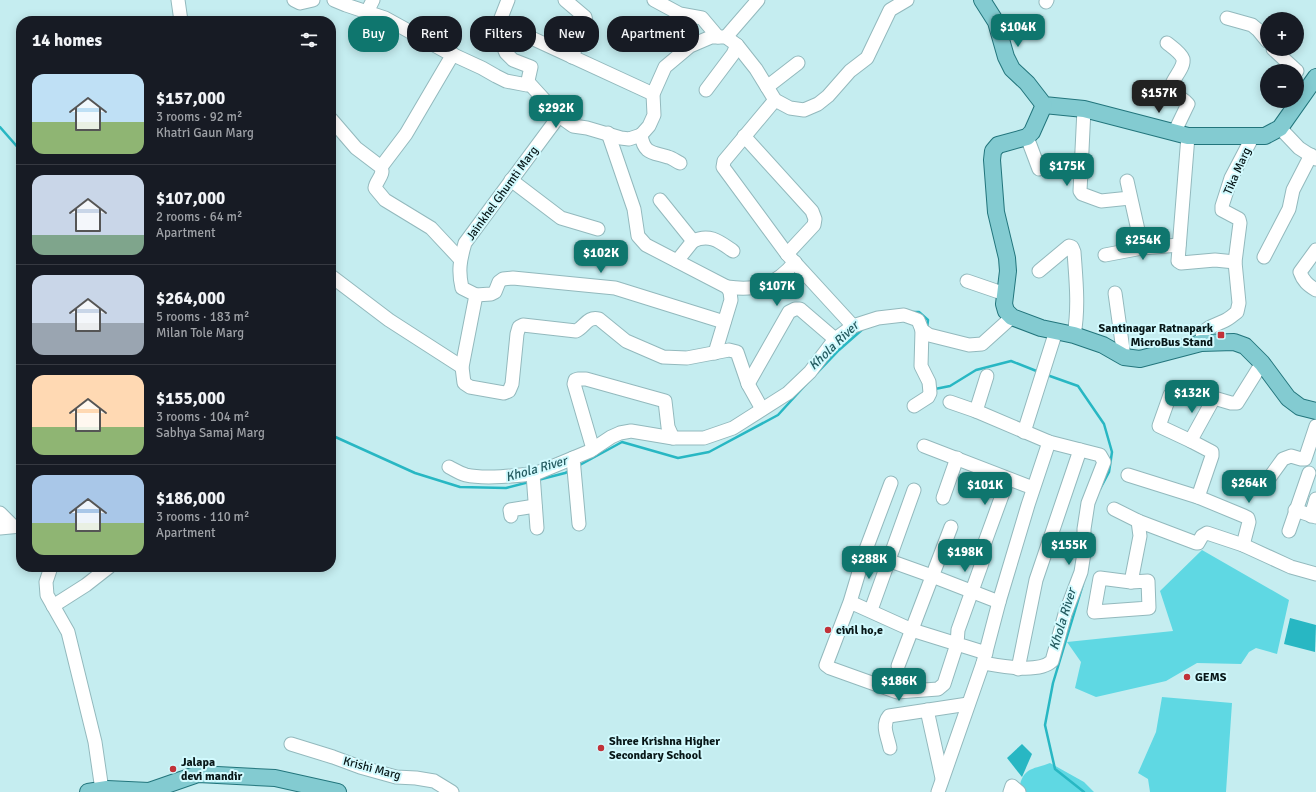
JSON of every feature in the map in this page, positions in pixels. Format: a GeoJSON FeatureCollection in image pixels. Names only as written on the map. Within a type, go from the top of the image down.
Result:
{"type":"FeatureCollection","features":[{"type":"Feature","properties":{"kind":"main road"},"geometry":{"type":"LineString","coordinates":[[982,0],[996,22],[1006,57],[1012,68],[1027,83],[1044,105],[1084,109],[1181,134],[1265,136],[1280,128],[1313,80]]}},
{"type":"Feature","properties":{"kind":"main road"},"geometry":{"type":"LineString","coordinates":[[1044,105],[1032,132],[1027,137],[998,145],[993,151],[992,160],[996,212],[1008,258],[1005,294],[1006,311],[1012,317],[1042,328],[1074,335],[1103,345],[1124,357],[1140,359],[1201,343],[1234,342],[1245,346],[1262,364],[1288,398],[1300,407],[1316,411]]}},
{"type":"Feature","properties":{"kind":"main road"},"geometry":{"type":"LineString","coordinates":[[101,791],[149,791],[198,774],[275,778],[338,792]]}},
{"type":"Feature","properties":{"kind":"street"},"geometry":{"type":"LineString","coordinates":[[178,0],[180,16]]}},
{"type":"Feature","properties":{"kind":"street"},"geometry":{"type":"LineString","coordinates":[[294,0],[300,3],[313,0]]}},
{"type":"Feature","properties":{"kind":"street"},"geometry":{"type":"LineString","coordinates":[[334,0],[385,18],[445,51],[506,81],[527,85],[531,67],[513,60],[506,52]]}},
{"type":"Feature","properties":{"kind":"street"},"geometry":{"type":"LineString","coordinates":[[367,12],[373,0]]}},
{"type":"Feature","properties":{"kind":"street"},"geometry":{"type":"LineString","coordinates":[[502,16],[508,0]]}},
{"type":"Feature","properties":{"kind":"street"},"geometry":{"type":"LineString","coordinates":[[565,0],[585,17],[586,21],[572,56]]}},
{"type":"Feature","properties":{"kind":"street"},"geometry":{"type":"LineString","coordinates":[[654,0],[680,14],[702,18],[722,37],[738,44],[756,69],[775,100],[790,108],[804,110],[818,104],[828,96],[850,71],[867,58],[890,10],[907,0]]}},
{"type":"Feature","properties":{"kind":"street"},"geometry":{"type":"LineString","coordinates":[[528,82],[559,116],[573,126],[608,133],[621,138],[641,135],[649,126],[654,115],[653,94],[665,67],[690,46],[711,37],[722,37],[758,0]]}},
{"type":"Feature","properties":{"kind":"street"},"geometry":{"type":"LineString","coordinates":[[1227,18],[1252,25],[1260,32]]}},
{"type":"Feature","properties":{"kind":"street"},"geometry":{"type":"LineString","coordinates":[[536,40],[653,94]]}},
{"type":"Feature","properties":{"kind":"street"},"geometry":{"type":"LineString","coordinates":[[1168,43],[1183,60],[1170,91],[1186,101],[1188,104],[1181,134],[1178,261],[1181,263],[1215,260],[1235,262]]}},
{"type":"Feature","properties":{"kind":"street"},"geometry":{"type":"LineString","coordinates":[[706,90],[733,54],[738,44]]}},
{"type":"Feature","properties":{"kind":"street"},"geometry":{"type":"LineString","coordinates":[[381,167],[406,134],[453,54]]}},
{"type":"Feature","properties":{"kind":"street"},"geometry":{"type":"LineString","coordinates":[[1281,56],[1289,64]]}},
{"type":"Feature","properties":{"kind":"street"},"geometry":{"type":"LineString","coordinates":[[767,87],[798,63]]}},
{"type":"Feature","properties":{"kind":"street"},"geometry":{"type":"LineString","coordinates":[[1304,75],[1313,80]]}},
{"type":"Feature","properties":{"kind":"street"},"geometry":{"type":"LineString","coordinates":[[775,100],[724,161],[722,164],[723,167],[791,258],[853,326]]}},
{"type":"Feature","properties":{"kind":"street"},"geometry":{"type":"LineString","coordinates":[[1084,109],[1080,191],[1082,194],[1101,201],[1130,198]]}},
{"type":"Feature","properties":{"kind":"street","name":"Jainkhel Ghumti Marg"},"geometry":{"type":"LineString","coordinates":[[476,295],[462,288],[460,259],[465,243],[559,116]]}},
{"type":"Feature","properties":{"kind":"street"},"geometry":{"type":"LineString","coordinates":[[336,125],[356,148],[381,167],[383,171],[382,174],[375,183],[375,188],[379,194],[385,200],[431,228],[460,259]]}},
{"type":"Feature","properties":{"kind":"street"},"geometry":{"type":"LineString","coordinates":[[1264,257],[1289,209],[1294,190],[1313,157],[1299,148],[1280,128]]}},
{"type":"Feature","properties":{"kind":"street"},"geometry":{"type":"LineString","coordinates":[[608,133],[634,209],[638,236],[646,245],[727,287],[745,289],[773,282],[785,274],[791,258],[814,225],[815,219],[812,211],[744,136]]}},
{"type":"Feature","properties":{"kind":"street"},"geometry":{"type":"LineString","coordinates":[[641,135],[642,144],[650,153],[669,157],[680,162]]}},
{"type":"Feature","properties":{"kind":"street","name":"Tika Marg"},"geometry":{"type":"LineString","coordinates":[[1201,343],[1202,334],[1208,327],[1225,321],[1237,312],[1239,303],[1235,262],[1240,223],[1239,220],[1222,210],[1222,206],[1231,178],[1252,136]]}},
{"type":"Feature","properties":{"kind":"street"},"geometry":{"type":"LineString","coordinates":[[1027,137],[1039,169]]}},
{"type":"Feature","properties":{"kind":"street"},"geometry":{"type":"LineString","coordinates":[[511,180],[561,218],[598,229]]}},
{"type":"Feature","properties":{"kind":"street"},"geometry":{"type":"LineString","coordinates":[[1127,181],[1142,248]]}},
{"type":"Feature","properties":{"kind":"street"},"geometry":{"type":"LineString","coordinates":[[660,200],[693,241]]}},
{"type":"Feature","properties":{"kind":"street"},"geometry":{"type":"LineString","coordinates":[[677,261],[693,241],[700,238],[718,240],[733,252]]}},
{"type":"Feature","properties":{"kind":"street"},"geometry":{"type":"LineString","coordinates":[[1104,255],[1142,248],[1179,245]]}},
{"type":"Feature","properties":{"kind":"street"},"geometry":{"type":"LineString","coordinates":[[1039,271],[1069,246],[1072,247],[1074,252],[1077,293],[1074,335]]}},
{"type":"Feature","properties":{"kind":"street"},"geometry":{"type":"LineString","coordinates":[[1316,250],[1300,272],[1307,284],[1316,290]]}},
{"type":"Feature","properties":{"kind":"street"},"geometry":{"type":"LineString","coordinates":[[724,322],[615,288],[513,278],[503,279],[495,292],[491,294],[476,295],[462,367],[464,383],[470,387],[504,393],[509,391],[512,384],[517,334],[520,327],[523,325],[576,331],[580,330],[588,320],[594,318],[598,319],[626,341],[663,357],[687,358],[729,350],[737,352],[748,384],[762,409]]}},
{"type":"Feature","properties":{"kind":"street"},"geometry":{"type":"LineString","coordinates":[[336,280],[389,320],[462,367]]}},
{"type":"Feature","properties":{"kind":"street"},"geometry":{"type":"LineString","coordinates":[[967,281],[1005,294]]}},
{"type":"Feature","properties":{"kind":"street"},"geometry":{"type":"LineString","coordinates":[[715,353],[730,300],[730,292],[727,287]]}},
{"type":"Feature","properties":{"kind":"street"},"geometry":{"type":"LineString","coordinates":[[1115,293],[1124,357]]}},
{"type":"Feature","properties":{"kind":"street"},"geometry":{"type":"LineString","coordinates":[[748,384],[789,312],[796,309],[800,310],[836,339]]}},
{"type":"Feature","properties":{"kind":"street"},"geometry":{"type":"LineString","coordinates":[[449,467],[457,472],[467,475],[496,477],[533,474],[593,449],[611,436],[631,431],[673,438],[704,438],[733,428],[788,393],[810,372],[836,339],[853,326],[878,318],[904,315],[918,320],[922,330],[921,366],[929,382],[930,393],[928,398],[914,406]]}},
{"type":"Feature","properties":{"kind":"street"},"geometry":{"type":"LineString","coordinates":[[922,330],[929,335],[969,345],[982,344],[1012,317]]}},
{"type":"Feature","properties":{"kind":"street"},"geometry":{"type":"LineString","coordinates":[[1024,432],[1045,370],[1056,331]]}},
{"type":"Feature","properties":{"kind":"street"},"geometry":{"type":"LineString","coordinates":[[1198,497],[1212,452],[1159,426],[1170,395],[1180,390],[1231,403],[1237,403],[1262,364]]}},
{"type":"Feature","properties":{"kind":"street"},"geometry":{"type":"LineString","coordinates":[[976,411],[987,376]]}},
{"type":"Feature","properties":{"kind":"street"},"geometry":{"type":"LineString","coordinates":[[593,449],[574,384],[575,380],[578,379],[586,379],[665,401],[668,427],[673,438]]}},
{"type":"Feature","properties":{"kind":"street"},"geometry":{"type":"LineString","coordinates":[[1191,441],[1214,398]]}},
{"type":"Feature","properties":{"kind":"street"},"geometry":{"type":"LineString","coordinates":[[850,602],[871,610],[912,630],[957,644],[984,658],[1018,669],[1047,666],[1052,660],[1065,614],[1081,572],[1084,553],[1084,529],[1088,503],[1104,462],[1100,455],[1049,442],[976,411],[950,402]]}},
{"type":"Feature","properties":{"kind":"street"},"geometry":{"type":"LineString","coordinates":[[1262,488],[1283,459],[1291,456],[1301,459],[1305,458],[1316,426]]}},
{"type":"Feature","properties":{"kind":"street"},"geometry":{"type":"LineString","coordinates":[[938,792],[984,658],[1033,488],[1049,442]]}},
{"type":"Feature","properties":{"kind":"street"},"geometry":{"type":"LineString","coordinates":[[924,446],[1033,488]]}},
{"type":"Feature","properties":{"kind":"street"},"geometry":{"type":"LineString","coordinates":[[1018,669],[1036,580],[1080,450]]}},
{"type":"Feature","properties":{"kind":"street"},"geometry":{"type":"LineString","coordinates":[[573,458],[579,524]]}},
{"type":"Feature","properties":{"kind":"street"},"geometry":{"type":"LineString","coordinates":[[942,498],[957,458]]}},
{"type":"Feature","properties":{"kind":"street"},"geometry":{"type":"LineString","coordinates":[[1289,531],[1309,473]]}},
{"type":"Feature","properties":{"kind":"street"},"geometry":{"type":"LineString","coordinates":[[533,474],[537,528]]}},
{"type":"Feature","properties":{"kind":"street"},"geometry":{"type":"LineString","coordinates":[[1128,475],[1198,497],[1248,518],[1249,522],[1243,545]]}},
{"type":"Feature","properties":{"kind":"street"},"geometry":{"type":"LineString","coordinates":[[985,542],[1008,479]]}},
{"type":"Feature","properties":{"kind":"street"},"geometry":{"type":"LineString","coordinates":[[891,483],[864,552],[850,602],[827,662],[827,667],[897,692],[938,689],[944,684],[957,644],[958,630],[982,563]]}},
{"type":"Feature","properties":{"kind":"street"},"geometry":{"type":"LineString","coordinates":[[871,610],[914,490]]}},
{"type":"Feature","properties":{"kind":"street"},"geometry":{"type":"LineString","coordinates":[[1295,510],[1313,517],[1316,500]]}},
{"type":"Feature","properties":{"kind":"street"},"geometry":{"type":"LineString","coordinates":[[511,516],[510,510],[535,506]]}},
{"type":"Feature","properties":{"kind":"street"},"geometry":{"type":"LineString","coordinates":[[1114,509],[1138,521],[1196,543],[1198,543],[1205,533],[1215,535],[1243,545],[1291,567],[1316,574]]}},
{"type":"Feature","properties":{"kind":"street"},"geometry":{"type":"LineString","coordinates":[[0,513],[16,525]]}},
{"type":"Feature","properties":{"kind":"street"},"geometry":{"type":"LineString","coordinates":[[1131,582],[1140,536],[1138,521]]}},
{"type":"Feature","properties":{"kind":"street"},"geometry":{"type":"LineString","coordinates":[[0,528],[16,526]]}},
{"type":"Feature","properties":{"kind":"street"},"geometry":{"type":"LineString","coordinates":[[898,666],[951,527]]}},
{"type":"Feature","properties":{"kind":"street"},"geometry":{"type":"LineString","coordinates":[[864,552],[999,602]]}},
{"type":"Feature","properties":{"kind":"street"},"geometry":{"type":"LineString","coordinates":[[49,572],[46,582],[47,595],[68,632],[95,742],[101,791]]}},
{"type":"Feature","properties":{"kind":"street"},"geometry":{"type":"LineString","coordinates":[[53,606],[86,585],[103,572]]}},
{"type":"Feature","properties":{"kind":"street"},"geometry":{"type":"LineString","coordinates":[[1100,578],[1131,582],[1148,581],[1149,608],[1094,612],[1100,578]]}},
{"type":"Feature","properties":{"kind":"street"},"geometry":{"type":"LineString","coordinates":[[890,748],[885,725],[889,716],[968,704]]}},
{"type":"Feature","properties":{"kind":"street"},"geometry":{"type":"LineString","coordinates":[[927,710],[943,779]]}},
{"type":"Feature","properties":{"kind":"street","name":"Krishi Marg"},"geometry":{"type":"LineString","coordinates":[[291,744],[396,777],[434,781],[452,792]]}},
{"type":"Feature","properties":{"kind":"shaded area"},"geometry":{"type":"Polygon","coordinates":[[[1202,550],[1289,600],[1277,654],[1256,648],[1249,652],[1241,664],[1197,663],[1166,681],[1096,697],[1075,688],[1081,662],[1067,642],[1173,631],[1160,591],[1202,550]]]}},
{"type":"Feature","properties":{"kind":"shaded area"},"geometry":{"type":"Polygon","coordinates":[[[1290,618],[1316,625],[1315,652],[1284,644],[1290,618]]]}},
{"type":"Feature","properties":{"kind":"shaded area"},"geometry":{"type":"Polygon","coordinates":[[[1162,697],[1232,703],[1226,792],[1150,792],[1148,779],[1138,773],[1156,732],[1162,697]]]}},
{"type":"Feature","properties":{"kind":"shaded area"},"geometry":{"type":"Polygon","coordinates":[[[1022,744],[1032,754],[1022,777],[1007,758],[1022,744]]]}},
{"type":"Feature","properties":{"kind":"shaded area"},"geometry":{"type":"Polygon","coordinates":[[[1050,763],[1084,782],[1094,792],[1023,792],[1020,785],[1024,775],[1031,770],[1050,763]]]}},
{"type":"Feature","properties":{"kind":"waterway","name":"Khola River"},"geometry":{"type":"LineString","coordinates":[[0,127],[16,145]]}},
{"type":"Feature","properties":{"kind":"waterway","name":"Khola River"},"geometry":{"type":"LineString","coordinates":[[912,312],[919,312],[928,320],[927,328]]}},
{"type":"Feature","properties":{"kind":"waterway","name":"Khola River"},"geometry":{"type":"LineString","coordinates":[[817,373],[839,350],[864,328]]}},
{"type":"Feature","properties":{"kind":"waterway","name":"Khola River"},"geometry":{"type":"LineString","coordinates":[[935,389],[950,386],[976,370],[1011,361],[1039,372]]}},
{"type":"Feature","properties":{"kind":"waterway","name":"Khola River"},"geometry":{"type":"LineString","coordinates":[[1047,375],[1078,386],[1104,424],[1112,452],[1109,472],[1100,489]]}},
{"type":"Feature","properties":{"kind":"waterway","name":"Khola River"},"geometry":{"type":"LineString","coordinates":[[578,466],[622,442],[678,458],[709,452],[778,415],[809,381]]}},
{"type":"Feature","properties":{"kind":"waterway","name":"Khola River"},"geometry":{"type":"LineString","coordinates":[[336,437],[415,473],[460,487],[506,488],[529,482]]}},
{"type":"Feature","properties":{"kind":"waterway","name":"Khola River"},"geometry":{"type":"LineString","coordinates":[[538,480],[570,471]]}},
{"type":"Feature","properties":{"kind":"waterway","name":"Khola River"},"geometry":{"type":"LineString","coordinates":[[1083,584],[1053,683],[1045,725],[1055,769],[1084,792]]}},
{"type":"Feature","properties":{"kind":"place","name":"Santinagar Ratnapark MicroBus Stand"},"geometry":{"type":"Point","coordinates":[1221,335]}},
{"type":"Feature","properties":{"kind":"place","name":"civil ho,e"},"geometry":{"type":"Point","coordinates":[828,630]}},
{"type":"Feature","properties":{"kind":"place","name":"GEMS"},"geometry":{"type":"Point","coordinates":[1187,677]}},
{"type":"Feature","properties":{"kind":"place","name":"Shree Krishna Higher Secondary School"},"geometry":{"type":"Point","coordinates":[601,748]}},
{"type":"Feature","properties":{"kind":"place","name":"Jalapa devi mandir"},"geometry":{"type":"Point","coordinates":[173,769]}}]}
